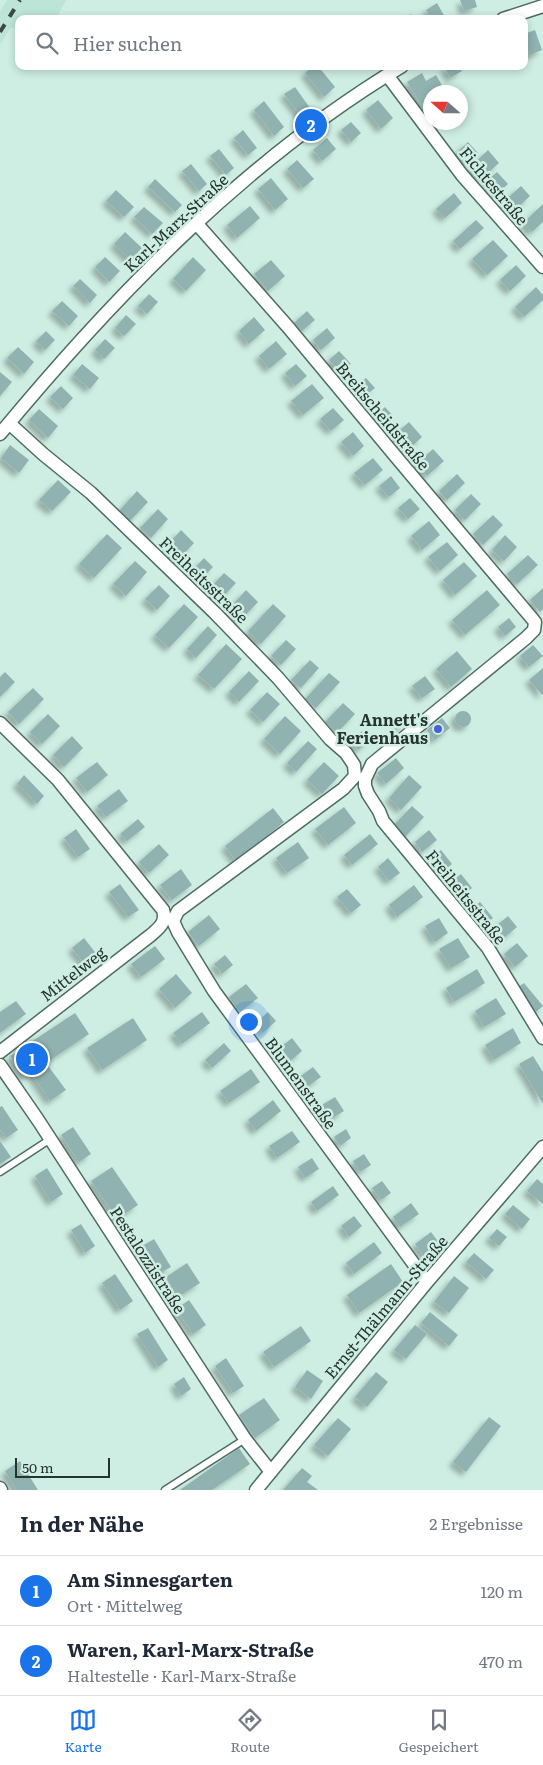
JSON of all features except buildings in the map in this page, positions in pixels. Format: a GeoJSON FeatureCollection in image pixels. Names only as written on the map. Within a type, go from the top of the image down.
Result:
{"type":"FeatureCollection","features":[{"type":"Feature","properties":{"kind":"street"},"geometry":{"type":"LineString","coordinates":[[516,15],[543,6]]}},
{"type":"Feature","properties":{"kind":"street","name":"Karl-Marx-Straße"},"geometry":{"type":"LineString","coordinates":[[0,434],[71,352],[131,287],[197,224],[269,160],[395,70]]}},
{"type":"Feature","properties":{"kind":"street","name":"Fichtestraße"},"geometry":{"type":"LineString","coordinates":[[387,75],[462,175],[543,267]]}},
{"type":"Feature","properties":{"kind":"street","name":"Breitscheidstraße"},"geometry":{"type":"LineString","coordinates":[[197,224],[288,326],[539,625]]}},
{"type":"Feature","properties":{"kind":"street","name":"Freiheitsstraße"},"geometry":{"type":"LineString","coordinates":[[9,423],[96,499],[222,620],[278,678],[330,739],[346,753],[387,827],[488,948],[543,1038]]}},
{"type":"Feature","properties":{"kind":"street"},"geometry":{"type":"LineString","coordinates":[[169,920],[360,777],[372,764],[526,638],[539,625]]}},
{"type":"Feature","properties":{"kind":"street","name":"Blumenstraße"},"geometry":{"type":"LineString","coordinates":[[0,723],[58,780],[163,910],[214,991],[427,1282]]}},
{"type":"Feature","properties":{"kind":"street","name":"Mittelweg"},"geometry":{"type":"LineString","coordinates":[[0,1052],[169,920]]}},
{"type":"Feature","properties":{"kind":"street","name":"Pestalozzistraße"},"geometry":{"type":"LineString","coordinates":[[0,1065],[245,1439],[270,1472]]}},
{"type":"Feature","properties":{"kind":"street","name":"Ernst-Thälmann-Straße"},"geometry":{"type":"LineString","coordinates":[[256,1490],[427,1282],[543,1147]]}},
{"type":"Feature","properties":{"kind":"lane"},"geometry":{"type":"LineString","coordinates":[[0,1172],[49,1140]]}},
{"type":"Feature","properties":{"kind":"lane"},"geometry":{"type":"LineString","coordinates":[[165,1490],[245,1439]]}},
{"type":"Feature","properties":{"kind":"shaded area"},"geometry":{"type":"Polygon","coordinates":[[[7,0],[66,0],[58,15],[15,15],[15,29],[11,27],[0,45],[0,12],[7,0]]]}},
{"type":"Feature","properties":{"kind":"railway"},"geometry":{"type":"LineString","coordinates":[[0,32],[20,0]]}},
{"type":"Feature","properties":{"kind":"place","name":"Waren, Karl-Marx-Straße"},"geometry":{"type":"Point","coordinates":[311,125]}},
{"type":"Feature","properties":{"kind":"place","name":"Annett's Ferienhaus"},"geometry":{"type":"Point","coordinates":[438,729]}},
{"type":"Feature","properties":{"kind":"place","name":"Am Sinnesgarten"},"geometry":{"type":"Point","coordinates":[32,1059]}}]}
